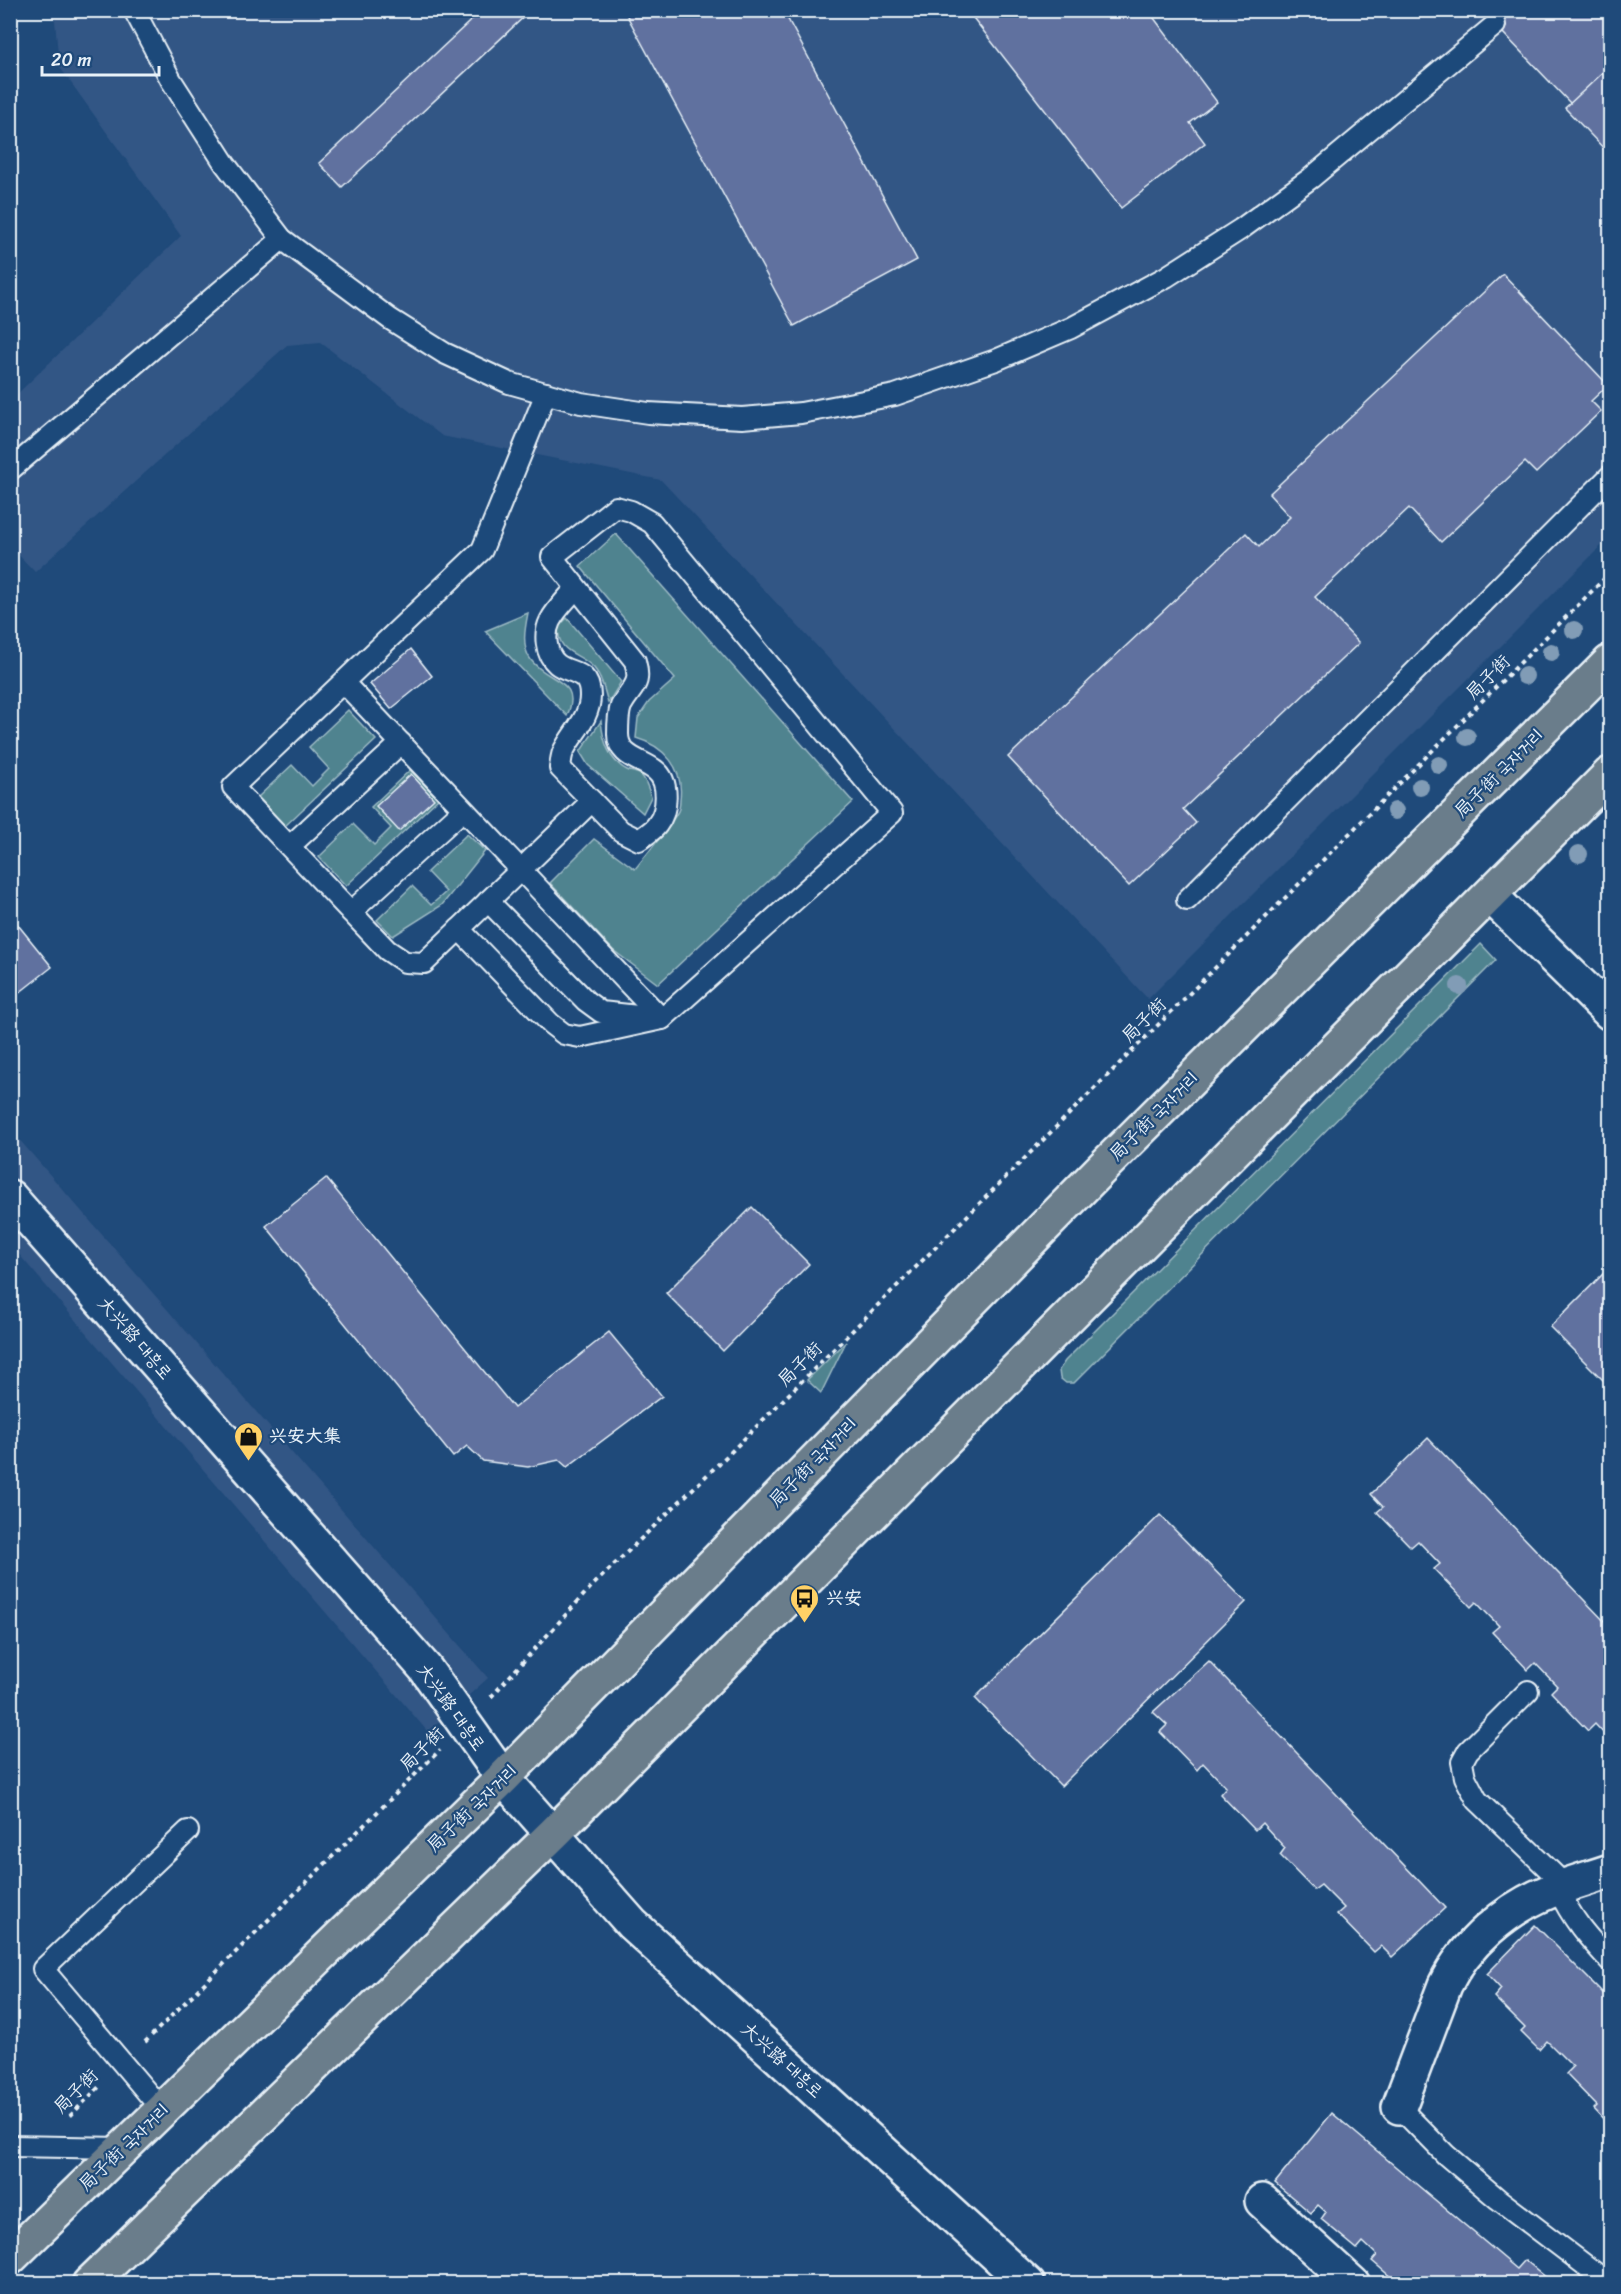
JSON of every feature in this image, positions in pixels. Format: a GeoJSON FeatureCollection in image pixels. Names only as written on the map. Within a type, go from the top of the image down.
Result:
{"type":"FeatureCollection","features":[{"type":"Feature","properties":{"kind":"main road","name":"局子街 국자거리"},"geometry":{"type":"LineString","coordinates":[[10,2258],[503,1778],[1075,1195],[1611,662]]}},
{"type":"Feature","properties":{"kind":"main road"},"geometry":{"type":"LineString","coordinates":[[90,2283],[554,1833],[1611,774]]}},
{"type":"Feature","properties":{"kind":"street"},"geometry":{"type":"LineString","coordinates":[[1490,895],[1611,1013]]}},
{"type":"Feature","properties":{"kind":"street","name":"大兴路 대흥로"},"geometry":{"type":"LineString","coordinates":[[10,1197],[425,1668],[503,1778],[554,1833],[632,1924],[1028,2283]]}},
{"type":"Feature","properties":{"kind":"street"},"geometry":{"type":"LineString","coordinates":[[1399,2107],[1445,1984],[1455,1966],[1488,1930],[1525,1904],[1611,1871]]}},
{"type":"Feature","properties":{"kind":"street"},"geometry":{"type":"LineString","coordinates":[[1262,2200],[1353,2283]]}},
{"type":"Feature","properties":{"kind":"lane"},"geometry":{"type":"LineString","coordinates":[[134,10],[171,80],[225,164],[282,238],[390,319],[444,353],[509,382],[581,403],[648,413],[742,418],[801,413],[895,395],[996,360],[1071,328],[1166,277],[1241,229],[1311,178],[1425,86],[1495,25]]}},
{"type":"Feature","properties":{"kind":"lane"},"geometry":{"type":"LineString","coordinates":[[10,470],[282,238]]}},
{"type":"Feature","properties":{"kind":"lane"},"geometry":{"type":"LineString","coordinates":[[546,393],[482,550],[233,787],[387,950],[405,962],[424,963],[592,801]]}},
{"type":"Feature","properties":{"kind":"lane"},"geometry":{"type":"LineString","coordinates":[[1187,900],[1611,476]]}},
{"type":"Feature","properties":{"kind":"lane"},"geometry":{"type":"LineString","coordinates":[[459,929],[551,1024],[564,1034],[580,1037],[662,1019],[892,813],[652,524],[631,511],[616,507],[552,557],[635,661],[639,675],[633,690],[621,707],[618,737],[624,751],[638,762],[655,770],[664,781],[666,804],[657,825],[639,840],[621,831],[560,768],[563,752],[585,718],[590,697],[588,682],[576,671],[557,664],[549,651],[545,634],[550,620],[576,588]]}},
{"type":"Feature","properties":{"kind":"lane"},"geometry":{"type":"LineString","coordinates":[[344,683],[662,1019]]}},
{"type":"Feature","properties":{"kind":"lane"},"geometry":{"type":"LineString","coordinates":[[290,846],[400,743]]}},
{"type":"Feature","properties":{"kind":"lane"},"geometry":{"type":"LineString","coordinates":[[351,912],[463,810]]}},
{"type":"Feature","properties":{"kind":"lane"},"geometry":{"type":"LineString","coordinates":[[488,901],[586,1001],[601,1012],[662,1019]]}},
{"type":"Feature","properties":{"kind":"lane"},"geometry":{"type":"LineString","coordinates":[[1528,1691],[1468,1751],[1462,1762],[1466,1777],[1477,1800],[1562,1888],[1570,1914],[1611,1961]]}},
{"type":"Feature","properties":{"kind":"lane"},"geometry":{"type":"LineString","coordinates":[[162,2110],[43,1969],[188,1832]]}},
{"type":"Feature","properties":{"kind":"lane"},"geometry":{"type":"LineString","coordinates":[[1399,2107],[1446,2155],[1498,2199],[1610,2283]]}},
{"type":"Feature","properties":{"kind":"lane"},"geometry":{"type":"LineString","coordinates":[[10,2146],[123,2148]]}},
{"type":"Feature","properties":{"kind":"path","name":"局子街"},"geometry":{"type":"LineString","coordinates":[[40,2146],[465,1725],[591,1587],[758,1425],[1611,573]]}},
{"type":"Feature","properties":{"kind":"shaded area"},"geometry":{"type":"Polygon","coordinates":[[[45,11],[1610,11],[1610,537],[1148,999],[661,480],[442,436],[320,342],[287,345],[35,572],[11,547],[11,400],[181,236],[59,66],[55,20],[45,11]]]}},
{"type":"Feature","properties":{"kind":"shaded area","name":"兴安大集"},"geometry":{"type":"Polygon","coordinates":[[[10,1129],[488,1678],[428,1732],[11,1245],[10,1129]]]}},
{"type":"Feature","properties":{"kind":"green space"},"geometry":{"type":"Polygon","coordinates":[[[616,534],[853,802],[658,984],[613,950],[550,883],[594,839],[635,869],[668,827],[680,806],[679,778],[670,760],[655,747],[636,738],[638,718],[649,702],[675,679],[580,566],[616,534]]]}},
{"type":"Feature","properties":{"kind":"green space"},"geometry":{"type":"Polygon","coordinates":[[[528,613],[525,637],[528,655],[538,667],[567,688],[571,695],[571,704],[567,716],[485,631],[528,613]]]}},
{"type":"Feature","properties":{"kind":"green space"},"geometry":{"type":"Polygon","coordinates":[[[567,618],[621,682],[608,703],[601,680],[594,668],[561,643],[558,627],[567,618]]]}},
{"type":"Feature","properties":{"kind":"green space"},"geometry":{"type":"Polygon","coordinates":[[[348,710],[376,740],[284,827],[257,798],[292,765],[312,786],[329,769],[309,747],[348,710]]]}},
{"type":"Feature","properties":{"kind":"green space"},"geometry":{"type":"Polygon","coordinates":[[[601,721],[605,742],[615,761],[627,770],[641,775],[646,782],[651,797],[643,813],[588,765],[580,752],[601,721]]]}},
{"type":"Feature","properties":{"kind":"green space"},"geometry":{"type":"Polygon","coordinates":[[[410,770],[438,799],[346,886],[319,857],[353,824],[374,845],[391,828],[371,807],[410,770]]]}},
{"type":"Feature","properties":{"kind":"green space"},"geometry":{"type":"Polygon","coordinates":[[[467,834],[485,851],[442,905],[393,936],[377,920],[412,886],[431,905],[446,892],[427,872],[467,834]]]}},
{"type":"Feature","properties":{"kind":"green space"},"geometry":{"type":"Polygon","coordinates":[[[1481,944],[1496,960],[1074,1383],[1066,1383],[1060,1378],[1059,1370],[1065,1361],[1481,944]]]}},
{"type":"Feature","properties":{"kind":"green space"},"geometry":{"type":"Polygon","coordinates":[[[846,1342],[821,1393],[807,1380],[846,1342]]]}},
{"type":"Feature","properties":{"kind":"building"},"geometry":{"type":"Polygon","coordinates":[[[482,10],[523,10],[527,14],[342,187],[319,163],[482,10]]]}},
{"type":"Feature","properties":{"kind":"building"},"geometry":{"type":"Polygon","coordinates":[[[624,10],[783,10],[917,260],[794,326],[624,10]]]}},
{"type":"Feature","properties":{"kind":"building"},"geometry":{"type":"Polygon","coordinates":[[[967,10],[1148,10],[1217,102],[1190,123],[1205,143],[1121,208],[967,10]]]}},
{"type":"Feature","properties":{"kind":"building"},"geometry":{"type":"Polygon","coordinates":[[[1481,10],[1610,10],[1610,66],[1571,104],[1481,10]]]}},
{"type":"Feature","properties":{"kind":"building"},"geometry":{"type":"Polygon","coordinates":[[[1610,66],[1610,155],[1565,108],[1610,66]]]}},
{"type":"Feature","properties":{"kind":"building"},"geometry":{"type":"Polygon","coordinates":[[[1503,274],[1608,385],[1591,401],[1601,411],[1536,473],[1525,462],[1441,542],[1409,508],[1315,597],[1359,643],[1183,809],[1196,823],[1129,886],[1008,757],[1246,533],[1259,547],[1290,517],[1269,494],[1503,274]]]}},
{"type":"Feature","properties":{"kind":"building"},"geometry":{"type":"Polygon","coordinates":[[[411,649],[432,676],[391,709],[370,684],[411,649]]]}},
{"type":"Feature","properties":{"kind":"building"},"geometry":{"type":"Polygon","coordinates":[[[411,774],[434,799],[399,831],[376,806],[411,774]]]}},
{"type":"Feature","properties":{"kind":"building"},"geometry":{"type":"Polygon","coordinates":[[[10,915],[52,967],[10,1000],[10,915]]]}},
{"type":"Feature","properties":{"kind":"building"},"geometry":{"type":"Polygon","coordinates":[[[326,1178],[514,1408],[609,1332],[662,1396],[567,1467],[559,1460],[528,1467],[483,1461],[467,1446],[453,1457],[266,1226],[326,1178]]]}},
{"type":"Feature","properties":{"kind":"building"},"geometry":{"type":"Polygon","coordinates":[[[752,1207],[809,1264],[723,1351],[666,1293],[752,1207]]]}},
{"type":"Feature","properties":{"kind":"building"},"geometry":{"type":"Polygon","coordinates":[[[1608,1269],[1610,1272],[1610,1387],[1550,1327],[1608,1269]]]}},
{"type":"Feature","properties":{"kind":"building"},"geometry":{"type":"Polygon","coordinates":[[[1428,1438],[1610,1627],[1610,1740],[1595,1724],[1588,1731],[1551,1692],[1557,1686],[1535,1663],[1528,1670],[1492,1632],[1499,1626],[1476,1602],[1471,1607],[1434,1569],[1440,1564],[1418,1541],[1411,1547],[1377,1512],[1383,1507],[1371,1494],[1428,1438]]]}},
{"type":"Feature","properties":{"kind":"building"},"geometry":{"type":"Polygon","coordinates":[[[1160,1515],[1246,1602],[1061,1786],[975,1698],[1160,1515]]]}},
{"type":"Feature","properties":{"kind":"building"},"geometry":{"type":"Polygon","coordinates":[[[1209,1661],[1445,1908],[1392,1957],[1381,1946],[1374,1952],[1337,1914],[1344,1908],[1321,1885],[1314,1890],[1280,1855],[1285,1848],[1262,1823],[1255,1830],[1220,1794],[1226,1787],[1203,1763],[1197,1770],[1160,1732],[1167,1725],[1153,1712],[1209,1661]]]}},
{"type":"Feature","properties":{"kind":"building"},"geometry":{"type":"Polygon","coordinates":[[[1535,1925],[1610,2000],[1610,2126],[1594,2109],[1597,2106],[1566,2074],[1573,2067],[1547,2041],[1539,2050],[1521,2032],[1525,2028],[1494,1997],[1501,1989],[1487,1974],[1535,1925]]]}},
{"type":"Feature","properties":{"kind":"building"},"geometry":{"type":"Polygon","coordinates":[[[1332,2113],[1517,2269],[1525,2260],[1554,2284],[1399,2284],[1372,2261],[1377,2255],[1363,2242],[1357,2249],[1321,2219],[1326,2212],[1318,2205],[1311,2213],[1275,2183],[1332,2113]]]}},
{"type":"Feature","properties":{"kind":"place","name":"兴安大集"},"geometry":{"type":"Point","coordinates":[248,1462]}},
{"type":"Feature","properties":{"kind":"place","name":"兴安"},"geometry":{"type":"Point","coordinates":[805,1624]}}]}
